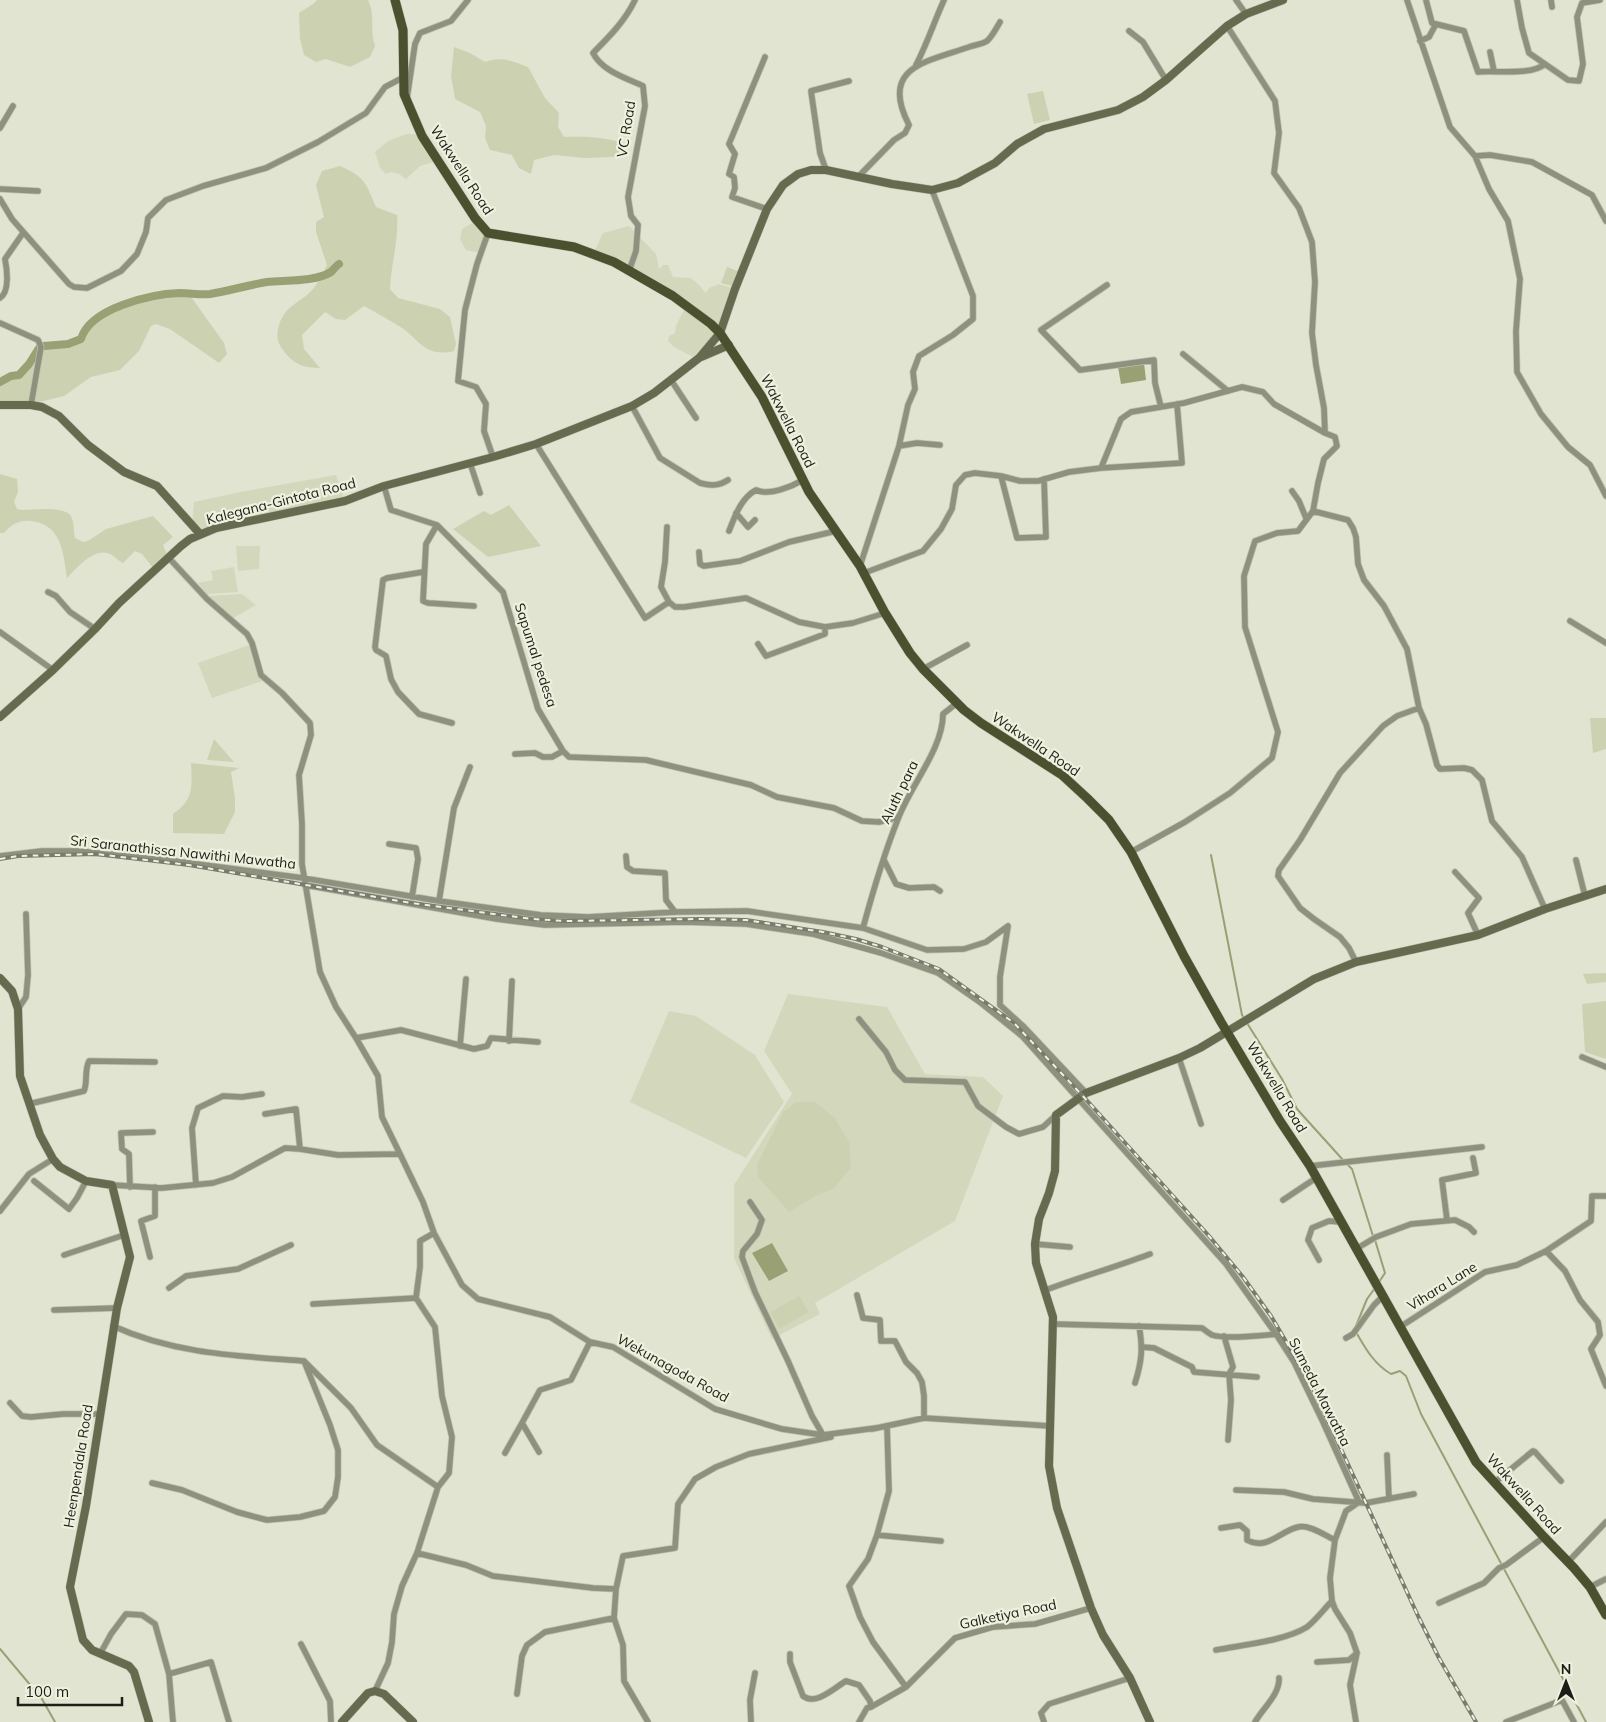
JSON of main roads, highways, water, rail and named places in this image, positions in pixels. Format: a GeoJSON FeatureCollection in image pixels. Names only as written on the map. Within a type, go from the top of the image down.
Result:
{"type":"FeatureCollection","features":[{"type":"Feature","properties":{"kind":"main road","name":"Wakwella Road"},"geometry":{"type":"LineString","coordinates":[[395,0],[403,30],[404,94],[422,136],[437,161],[488,233],[574,247],[614,262],[673,296],[720,333],[762,397],[803,480],[862,570],[885,613],[910,653],[957,703],[981,723],[1062,775],[1109,820],[1131,852],[1184,956],[1280,1121],[1310,1166],[1476,1462],[1590,1587],[1606,1615]]}},
{"type":"Feature","properties":{"kind":"waterway"},"geometry":{"type":"LineString","coordinates":[[44,346],[68,344],[81,339],[87,328],[96,319],[109,311],[138,300],[168,294],[210,294],[267,282],[317,278],[331,272],[339,264]]}},
{"type":"Feature","properties":{"kind":"waterway"},"geometry":{"type":"LineString","coordinates":[[0,382],[11,376],[19,375],[39,348]]}},
{"type":"Feature","properties":{"kind":"waterway"},"geometry":{"type":"LineString","coordinates":[[1211,855],[1242,1015],[1245,1019]]}},
{"type":"Feature","properties":{"kind":"waterway"},"geometry":{"type":"LineString","coordinates":[[1247,1023],[1282,1079],[1297,1109],[1343,1160]]}},
{"type":"Feature","properties":{"kind":"waterway"},"geometry":{"type":"LineString","coordinates":[[1346,1163],[1352,1169],[1373,1236]]}},
{"type":"Feature","properties":{"kind":"waterway"},"geometry":{"type":"LineString","coordinates":[[1375,1240],[1385,1273],[1379,1282]]}},
{"type":"Feature","properties":{"kind":"waterway"},"geometry":{"type":"LineString","coordinates":[[1356,1326],[1367,1299],[1375,1288]]}},
{"type":"Feature","properties":{"kind":"waterway"},"geometry":{"type":"LineString","coordinates":[[1356,1332],[1375,1361],[1385,1370],[1391,1374],[1400,1371],[1406,1376],[1421,1414],[1586,1722]]}},
{"type":"Feature","properties":{"kind":"waterway"},"geometry":{"type":"LineString","coordinates":[[0,1649],[42,1699],[55,1722]]}},
{"type":"Feature","properties":{"kind":"railway"},"geometry":{"type":"LineString","coordinates":[[0,859],[18,856],[96,854],[189,865],[411,903],[532,919],[565,921],[746,920],[856,939],[939,969],[1014,1023],[1082,1095],[1209,1236],[1243,1277],[1271,1316],[1311,1384],[1419,1618],[1439,1658],[1476,1722]]}}]}
